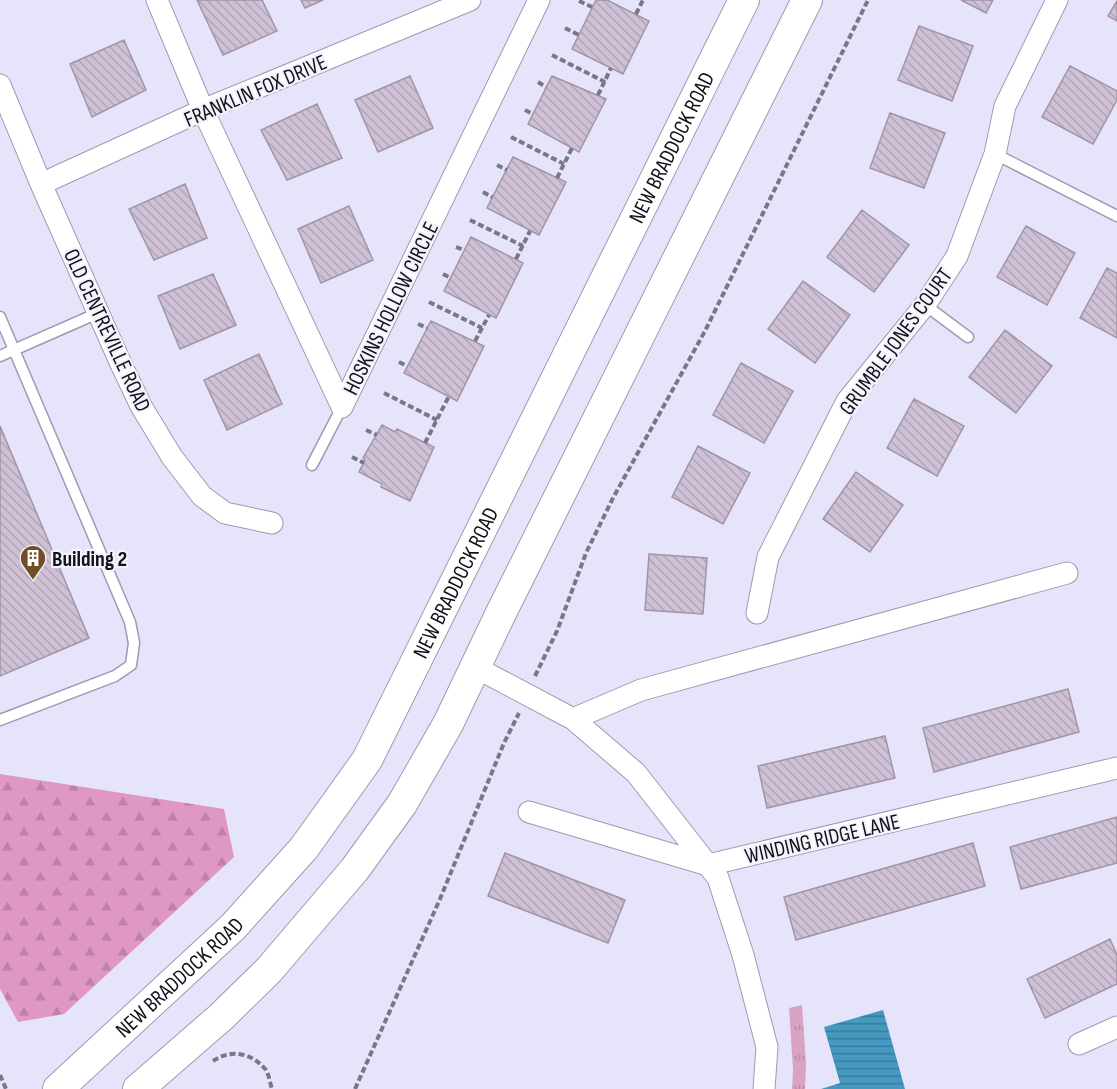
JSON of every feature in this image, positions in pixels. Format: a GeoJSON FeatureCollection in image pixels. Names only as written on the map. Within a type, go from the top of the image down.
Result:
{"type":"FeatureCollection","features":[{"type":"Feature","properties":{"kind":"main road","name":"NEW BRADDOCK ROAD"},"geometry":{"type":"LineString","coordinates":[[58,1089],[233,927],[303,848],[367,760],[744,0]]}},
{"type":"Feature","properties":{"kind":"main road"},"geometry":{"type":"LineString","coordinates":[[138,1089],[221,1017],[269,970],[354,869],[418,779],[448,724],[807,0]]}},
{"type":"Feature","properties":{"kind":"street","name":"HOSKINS HOLLOW CIRCLE"},"geometry":{"type":"LineString","coordinates":[[157,0],[202,110],[342,408]]}},
{"type":"Feature","properties":{"kind":"street","name":"FRANKLIN FOX DRIVE"},"geometry":{"type":"LineString","coordinates":[[41,184],[202,110],[470,0]]}},
{"type":"Feature","properties":{"kind":"street","name":"HOSKINS HOLLOW CIRCLE"},"geometry":{"type":"LineString","coordinates":[[342,408],[539,0]]}},
{"type":"Feature","properties":{"kind":"street","name":"GRUMBLE JONES COURT"},"geometry":{"type":"LineString","coordinates":[[758,613],[768,557],[846,401],[925,304],[957,256],[995,154],[1005,106],[1057,0]]}},
{"type":"Feature","properties":{"kind":"street","name":"OLD CENTREVILLE ROAD"},"geometry":{"type":"LineString","coordinates":[[0,85],[98,313],[141,406],[172,457],[202,496],[225,513],[272,523]]}},
{"type":"Feature","properties":{"kind":"street"},"geometry":{"type":"LineString","coordinates":[[573,719],[641,690],[1067,573]]}},
{"type":"Feature","properties":{"kind":"street"},"geometry":{"type":"LineString","coordinates":[[475,667],[573,719],[636,773],[718,878],[743,955],[767,1047],[764,1089]]}},
{"type":"Feature","properties":{"kind":"street","name":"WINDING RIDGE LANE"},"geometry":{"type":"LineString","coordinates":[[529,812],[708,865],[1117,768]]}},
{"type":"Feature","properties":{"kind":"street"},"geometry":{"type":"LineString","coordinates":[[1079,1044],[1117,1027]]}},
{"type":"Feature","properties":{"kind":"lane"},"geometry":{"type":"LineString","coordinates":[[995,154],[1117,216]]}},
{"type":"Feature","properties":{"kind":"lane"},"geometry":{"type":"LineString","coordinates":[[925,304],[968,336]]}},
{"type":"Feature","properties":{"kind":"lane"},"geometry":{"type":"LineString","coordinates":[[0,356],[98,313]]}},
{"type":"Feature","properties":{"kind":"lane"},"geometry":{"type":"LineString","coordinates":[[0,316],[130,622],[134,643],[131,665],[115,676],[0,720]]}},
{"type":"Feature","properties":{"kind":"lane"},"geometry":{"type":"LineString","coordinates":[[312,465],[342,408]]}},
{"type":"Feature","properties":{"kind":"path"},"geometry":{"type":"LineString","coordinates":[[636,14],[643,0]]}},
{"type":"Feature","properties":{"kind":"path"},"geometry":{"type":"LineString","coordinates":[[355,1089],[440,898],[504,743],[528,695],[536,671],[557,631],[586,553],[613,498],[705,331],[868,0]]}},
{"type":"Feature","properties":{"kind":"path"},"geometry":{"type":"LineString","coordinates":[[579,1],[592,7]]}},
{"type":"Feature","properties":{"kind":"path"},"geometry":{"type":"LineString","coordinates":[[566,28],[579,35]]}},
{"type":"Feature","properties":{"kind":"path"},"geometry":{"type":"LineString","coordinates":[[552,55],[605,82]]}},
{"type":"Feature","properties":{"kind":"path"},"geometry":{"type":"LineString","coordinates":[[598,95],[611,68]]}},
{"type":"Feature","properties":{"kind":"path"},"geometry":{"type":"LineString","coordinates":[[538,82],[546,87]]}},
{"type":"Feature","properties":{"kind":"path"},"geometry":{"type":"LineString","coordinates":[[525,110],[533,114]]}},
{"type":"Feature","properties":{"kind":"path"},"geometry":{"type":"LineString","coordinates":[[511,137],[564,164]]}},
{"type":"Feature","properties":{"kind":"path"},"geometry":{"type":"LineString","coordinates":[[557,178],[572,148]]}},
{"type":"Feature","properties":{"kind":"path"},"geometry":{"type":"LineString","coordinates":[[497,165],[507,170]]}},
{"type":"Feature","properties":{"kind":"path"},"geometry":{"type":"LineString","coordinates":[[483,192],[492,196]]}},
{"type":"Feature","properties":{"kind":"path"},"geometry":{"type":"LineString","coordinates":[[470,220],[523,246]]}},
{"type":"Feature","properties":{"kind":"path"},"geometry":{"type":"LineString","coordinates":[[516,260],[530,231]]}},
{"type":"Feature","properties":{"kind":"path"},"geometry":{"type":"LineString","coordinates":[[456,247],[464,250]]}},
{"type":"Feature","properties":{"kind":"path"},"geometry":{"type":"LineString","coordinates":[[443,274],[451,278]]}},
{"type":"Feature","properties":{"kind":"path"},"geometry":{"type":"LineString","coordinates":[[429,303],[482,328]]}},
{"type":"Feature","properties":{"kind":"path"},"geometry":{"type":"LineString","coordinates":[[474,341],[489,315]]}},
{"type":"Feature","properties":{"kind":"path"},"geometry":{"type":"LineString","coordinates":[[418,324],[427,328]]}},
{"type":"Feature","properties":{"kind":"path"},"geometry":{"type":"LineString","coordinates":[[399,362],[407,366]]}},
{"type":"Feature","properties":{"kind":"path"},"geometry":{"type":"LineString","coordinates":[[384,393],[436,420]]}},
{"type":"Feature","properties":{"kind":"path"},"geometry":{"type":"LineString","coordinates":[[425,442],[449,396]]}},
{"type":"Feature","properties":{"kind":"path"},"geometry":{"type":"LineString","coordinates":[[366,430],[377,435]]}},
{"type":"Feature","properties":{"kind":"path"},"geometry":{"type":"LineString","coordinates":[[352,457],[364,463]]}},
{"type":"Feature","properties":{"kind":"path"},"geometry":{"type":"LineString","coordinates":[[212,1062],[222,1055],[234,1052],[251,1057],[267,1071],[272,1089]]}},
{"type":"Feature","properties":{"kind":"path"},"geometry":{"type":"LineString","coordinates":[[0,1075],[6,1089]]}},
{"type":"Feature","properties":{"kind":"green space"},"geometry":{"type":"Polygon","coordinates":[[[0,774],[224,809],[234,857],[64,1014],[18,1022],[0,989],[0,774]]]}},
{"type":"Feature","properties":{"kind":"green space"},"geometry":{"type":"Polygon","coordinates":[[[802,1005],[806,1064],[805,1089],[792,1089],[789,1008],[802,1005]]]}},
{"type":"Feature","properties":{"kind":"water"},"geometry":{"type":"Polygon","coordinates":[[[883,1010],[905,1089],[821,1089],[840,1083],[824,1027],[883,1010]]]}},
{"type":"Feature","properties":{"kind":"building"},"geometry":{"type":"Polygon","coordinates":[[[197,0],[262,0],[277,31],[223,55],[197,0]]]}},
{"type":"Feature","properties":{"kind":"building"},"geometry":{"type":"Polygon","coordinates":[[[301,0],[323,0],[305,8],[301,0]]]}},
{"type":"Feature","properties":{"kind":"building"},"geometry":{"type":"Polygon","coordinates":[[[596,0],[607,0],[649,21],[623,74],[572,49],[596,0]]]}},
{"type":"Feature","properties":{"kind":"building"},"geometry":{"type":"Polygon","coordinates":[[[961,0],[993,0],[986,13],[961,0]]]}},
{"type":"Feature","properties":{"kind":"building"},"geometry":{"type":"Polygon","coordinates":[[[1117,1],[1117,21],[1108,16],[1117,1]]]}},
{"type":"Feature","properties":{"kind":"building"},"geometry":{"type":"Polygon","coordinates":[[[919,26],[973,46],[952,101],[898,80],[919,26]]]}},
{"type":"Feature","properties":{"kind":"building"},"geometry":{"type":"Polygon","coordinates":[[[124,40],[146,90],[92,117],[70,64],[124,40]]]}},
{"type":"Feature","properties":{"kind":"building"},"geometry":{"type":"Polygon","coordinates":[[[1070,66],[1117,91],[1117,100],[1093,144],[1042,117],[1070,66]]]}},
{"type":"Feature","properties":{"kind":"building"},"geometry":{"type":"Polygon","coordinates":[[[410,76],[433,128],[378,152],[355,100],[410,76]]]}},
{"type":"Feature","properties":{"kind":"building"},"geometry":{"type":"Polygon","coordinates":[[[552,76],[606,99],[579,152],[528,124],[552,76]]]}},
{"type":"Feature","properties":{"kind":"building"},"geometry":{"type":"Polygon","coordinates":[[[317,104],[342,158],[287,180],[261,130],[317,104]]]}},
{"type":"Feature","properties":{"kind":"building"},"geometry":{"type":"Polygon","coordinates":[[[890,113],[945,133],[924,188],[870,168],[890,113]]]}},
{"type":"Feature","properties":{"kind":"building"},"geometry":{"type":"Polygon","coordinates":[[[513,157],[566,182],[539,235],[487,208],[513,157]]]}},
{"type":"Feature","properties":{"kind":"building"},"geometry":{"type":"Polygon","coordinates":[[[185,184],[207,238],[154,260],[129,209],[185,184]]]}},
{"type":"Feature","properties":{"kind":"building"},"geometry":{"type":"Polygon","coordinates":[[[349,206],[373,260],[321,283],[298,229],[349,206]]]}},
{"type":"Feature","properties":{"kind":"building"},"geometry":{"type":"Polygon","coordinates":[[[862,210],[909,245],[874,292],[827,257],[862,210]]]}},
{"type":"Feature","properties":{"kind":"building"},"geometry":{"type":"Polygon","coordinates":[[[1026,226],[1075,253],[1047,305],[997,277],[1026,226]]]}},
{"type":"Feature","properties":{"kind":"building"},"geometry":{"type":"Polygon","coordinates":[[[471,237],[523,263],[496,318],[444,291],[471,237]]]}},
{"type":"Feature","properties":{"kind":"building"},"geometry":{"type":"Polygon","coordinates":[[[1107,268],[1117,273],[1117,338],[1080,318],[1107,268]]]}},
{"type":"Feature","properties":{"kind":"building"},"geometry":{"type":"Polygon","coordinates":[[[213,274],[236,325],[180,349],[158,296],[213,274]]]}},
{"type":"Feature","properties":{"kind":"building"},"geometry":{"type":"Polygon","coordinates":[[[803,281],[850,315],[815,363],[768,329],[803,281]]]}},
{"type":"Feature","properties":{"kind":"building"},"geometry":{"type":"Polygon","coordinates":[[[431,321],[484,346],[457,401],[404,373],[431,321]]]}},
{"type":"Feature","properties":{"kind":"building"},"geometry":{"type":"Polygon","coordinates":[[[1005,330],[1052,366],[1016,413],[969,377],[1005,330]]]}},
{"type":"Feature","properties":{"kind":"building"},"geometry":{"type":"Polygon","coordinates":[[[259,354],[282,404],[227,430],[204,380],[259,354]]]}},
{"type":"Feature","properties":{"kind":"building"},"geometry":{"type":"Polygon","coordinates":[[[741,363],[793,391],[764,443],[713,415],[741,363]]]}},
{"type":"Feature","properties":{"kind":"building"},"geometry":{"type":"Polygon","coordinates":[[[914,399],[964,426],[937,476],[887,448],[914,399]]]}},
{"type":"Feature","properties":{"kind":"building"},"geometry":{"type":"Polygon","coordinates":[[[382,425],[395,432],[397,429],[434,447],[410,501],[381,487],[382,484],[359,472],[365,460],[363,458],[382,425]]]}},
{"type":"Feature","properties":{"kind":"building","name":"Building 2"},"geometry":{"type":"Polygon","coordinates":[[[0,426],[89,638],[0,676],[0,426]]]}},
{"type":"Feature","properties":{"kind":"building"},"geometry":{"type":"Polygon","coordinates":[[[698,446],[750,473],[723,524],[672,497],[698,446]]]}},
{"type":"Feature","properties":{"kind":"building"},"geometry":{"type":"Polygon","coordinates":[[[856,472],[903,505],[870,552],[823,519],[856,472]]]}},
{"type":"Feature","properties":{"kind":"building"},"geometry":{"type":"Polygon","coordinates":[[[649,554],[707,558],[703,614],[645,610],[649,554]]]}},
{"type":"Feature","properties":{"kind":"building"},"geometry":{"type":"Polygon","coordinates":[[[1068,689],[1079,732],[934,772],[923,728],[1068,689]]]}},
{"type":"Feature","properties":{"kind":"building"},"geometry":{"type":"Polygon","coordinates":[[[885,736],[895,778],[767,808],[758,766],[885,736]]]}},
{"type":"Feature","properties":{"kind":"building"},"geometry":{"type":"Polygon","coordinates":[[[1117,817],[1117,863],[1021,889],[1010,847],[1117,817]]]}},
{"type":"Feature","properties":{"kind":"building"},"geometry":{"type":"Polygon","coordinates":[[[973,843],[985,886],[796,940],[784,897],[973,843]]]}},
{"type":"Feature","properties":{"kind":"building"},"geometry":{"type":"Polygon","coordinates":[[[505,853],[625,900],[608,943],[488,896],[505,853]]]}},
{"type":"Feature","properties":{"kind":"building"},"geometry":{"type":"Polygon","coordinates":[[[1110,939],[1117,955],[1117,984],[1045,1018],[1027,979],[1110,939]]]}},
{"type":"Feature","properties":{"kind":"place","name":"Building 2"},"geometry":{"type":"Point","coordinates":[33,581]}}]}
